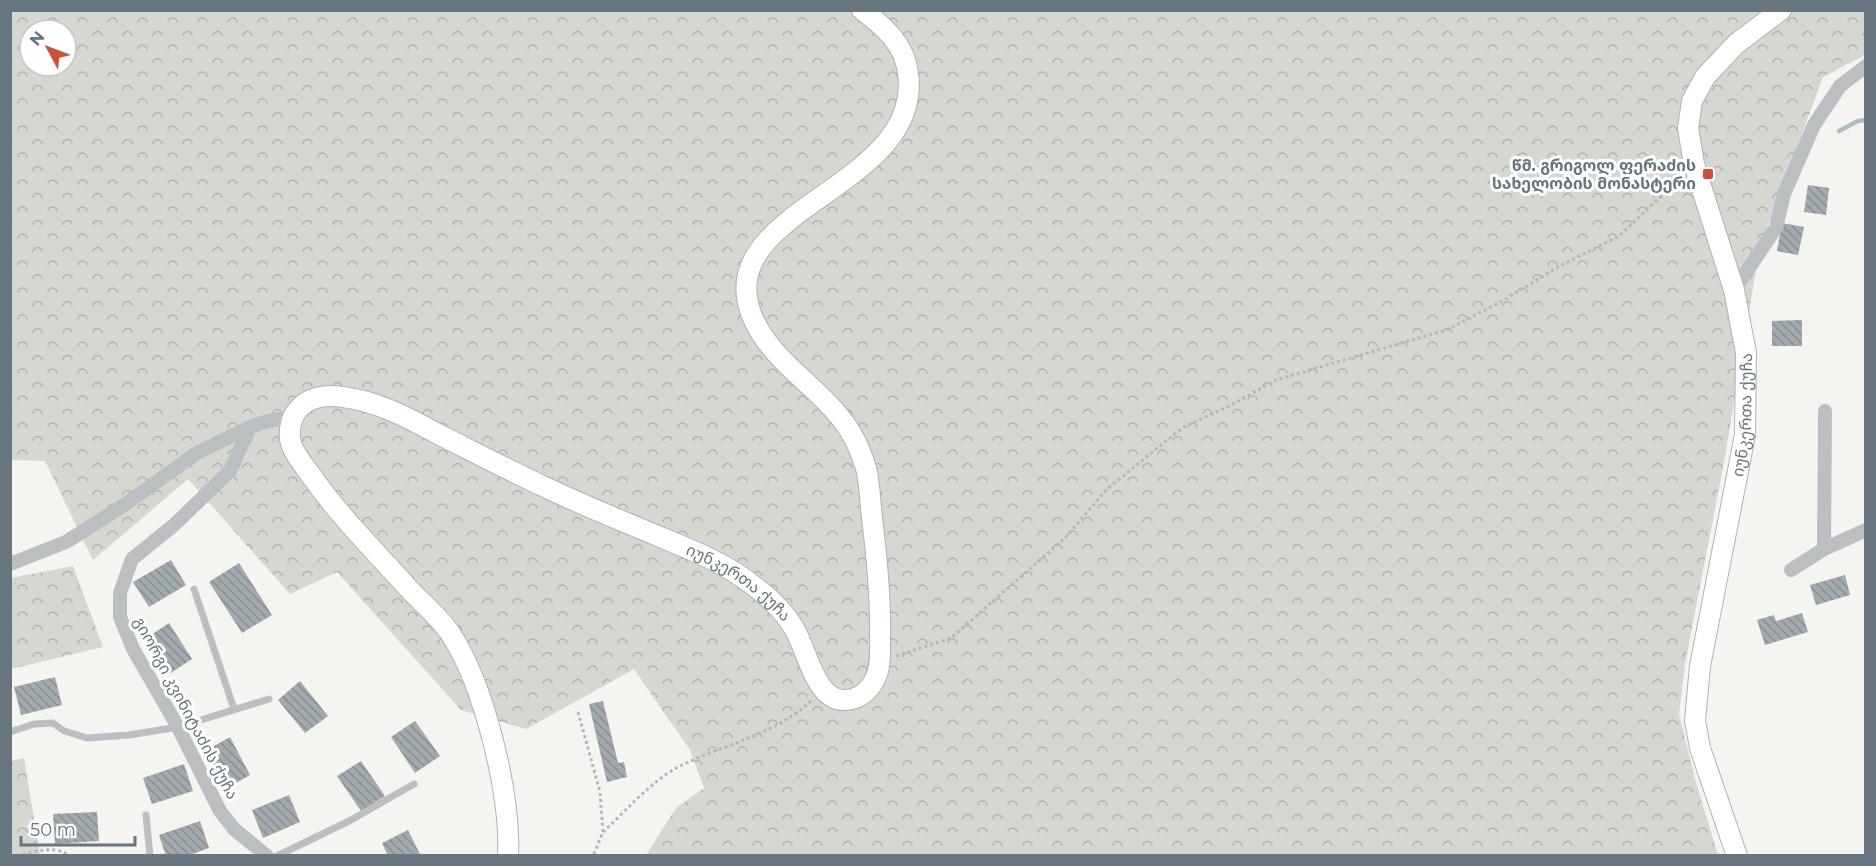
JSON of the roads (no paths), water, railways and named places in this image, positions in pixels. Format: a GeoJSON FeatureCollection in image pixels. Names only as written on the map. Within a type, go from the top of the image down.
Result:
{"type":"FeatureCollection","features":[{"type":"Feature","properties":{"kind":"main road","name":"იუნკერთა ქუჩა"},"geometry":{"type":"LineString","coordinates":[[292,417],[300,406],[312,399],[341,396],[367,402],[400,414],[547,489],[726,566],[779,607],[795,629],[822,690],[834,699],[848,701],[862,696],[875,680],[880,661],[881,609],[866,469],[854,439],[840,417],[769,345],[754,320],[746,286],[749,267],[758,250],[791,220],[873,159],[895,133],[905,114],[910,88],[907,61],[899,45],[888,31],[862,10]]}},
{"type":"Feature","properties":{"kind":"main road","name":"იუნკერთა ქუჩა"},"geometry":{"type":"LineString","coordinates":[[1737,855],[1700,748],[1695,721],[1700,666],[1745,435],[1746,353],[1734,290],[1694,164],[1688,128],[1692,101],[1705,77],[1736,44],[1781,10]]}},
{"type":"Feature","properties":{"kind":"main road"},"geometry":{"type":"LineString","coordinates":[[292,417],[289,437],[295,452],[332,505],[449,632],[475,681],[505,794],[508,855]]}},
{"type":"Feature","properties":{"kind":"street"},"geometry":{"type":"LineString","coordinates":[[1734,290],[1776,228],[1784,194],[1814,125],[1840,86],[1866,66]]}},
{"type":"Feature","properties":{"kind":"street"},"geometry":{"type":"LineString","coordinates":[[1824,549],[1825,411]]}},
{"type":"Feature","properties":{"kind":"street"},"geometry":{"type":"LineString","coordinates":[[10,564],[66,542],[124,505],[197,453],[250,427],[292,417]]}},
{"type":"Feature","properties":{"kind":"street","name":"გიორგი კვინიტაძის ქუჩა"},"geometry":{"type":"LineString","coordinates":[[250,427],[230,471],[174,525],[132,559],[120,593],[120,617],[133,649],[178,727],[220,811],[234,830],[267,855]]}},
{"type":"Feature","properties":{"kind":"street"},"geometry":{"type":"LineString","coordinates":[[1791,570],[1824,549],[1866,530]]}},
{"type":"Feature","properties":{"kind":"lane"},"geometry":{"type":"LineString","coordinates":[[194,589],[234,709]]}},
{"type":"Feature","properties":{"kind":"lane"},"geometry":{"type":"LineString","coordinates":[[10,732],[34,724],[53,723],[64,731],[87,738],[129,735],[178,727],[269,699]]}},
{"type":"Feature","properties":{"kind":"lane"},"geometry":{"type":"LineString","coordinates":[[277,855],[351,820],[414,784]]}},
{"type":"Feature","properties":{"kind":"lane"},"geometry":{"type":"LineString","coordinates":[[146,815],[150,855]]}},
{"type":"Feature","properties":{"kind":"waterway"},"geometry":{"type":"LineString","coordinates":[[1839,131],[1858,121],[1866,120]]}},
{"type":"Feature","properties":{"kind":"place","name":"წმ. გრიგოლ ფერაძის სახელობის მონასტერი"},"geometry":{"type":"Point","coordinates":[1708,174]}}]}
